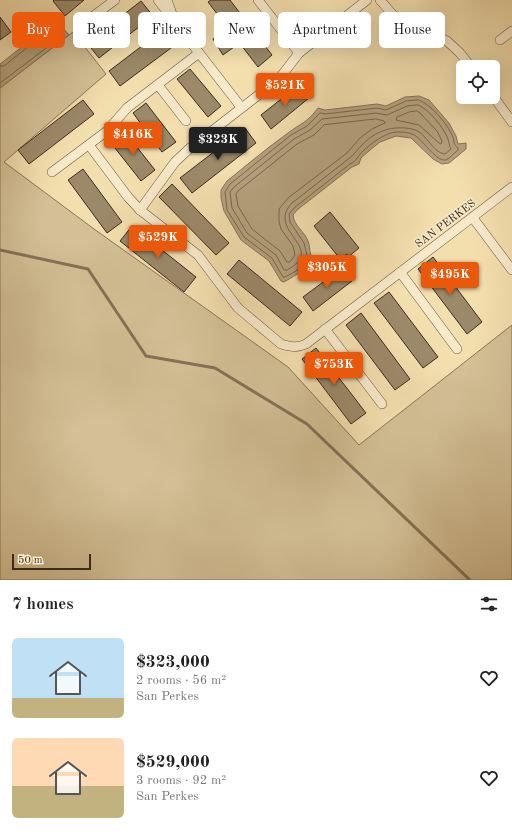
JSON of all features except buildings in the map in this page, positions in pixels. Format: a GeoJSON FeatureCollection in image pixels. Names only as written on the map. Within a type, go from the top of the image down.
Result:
{"type":"FeatureCollection","features":[{"type":"Feature","properties":{"kind":"street"},"geometry":{"type":"LineString","coordinates":[[99,12],[115,0]]}},
{"type":"Feature","properties":{"kind":"street"},"geometry":{"type":"LineString","coordinates":[[158,0],[168,12]]}},
{"type":"Feature","properties":{"kind":"street"},"geometry":{"type":"LineString","coordinates":[[167,0],[172,12]]}},
{"type":"Feature","properties":{"kind":"street"},"geometry":{"type":"LineString","coordinates":[[258,0],[299,52]]}},
{"type":"Feature","properties":{"kind":"street"},"geometry":{"type":"LineString","coordinates":[[140,210],[175,162],[190,148],[279,78],[299,52],[368,0]]}},
{"type":"Feature","properties":{"kind":"street"},"geometry":{"type":"LineString","coordinates":[[380,0],[394,16],[447,41],[466,60]]}},
{"type":"Feature","properties":{"kind":"street"},"geometry":{"type":"LineString","coordinates":[[500,40],[512,31]]}},
{"type":"Feature","properties":{"kind":"street"},"geometry":{"type":"LineString","coordinates":[[195,48],[241,107]]}},
{"type":"Feature","properties":{"kind":"street"},"geometry":{"type":"LineString","coordinates":[[52,172],[107,131],[127,108],[199,53]]}},
{"type":"Feature","properties":{"kind":"street"},"geometry":{"type":"LineString","coordinates":[[158,85],[186,121]]}},
{"type":"Feature","properties":{"kind":"street"},"geometry":{"type":"LineString","coordinates":[[499,104],[512,122]]}},
{"type":"Feature","properties":{"kind":"street","name":"SAN PERKES"},"geometry":{"type":"LineString","coordinates":[[89,145],[128,197],[140,210],[198,256],[238,308],[281,344],[289,347],[298,347],[306,344],[512,187]]}},
{"type":"Feature","properties":{"kind":"street"},"geometry":{"type":"LineString","coordinates":[[473,218],[512,270]]}},
{"type":"Feature","properties":{"kind":"street"},"geometry":{"type":"LineString","coordinates":[[400,272],[457,349]]}},
{"type":"Feature","properties":{"kind":"street"},"geometry":{"type":"LineString","coordinates":[[325,329],[382,404]]}},
{"type":"Feature","properties":{"kind":"shaded area"},"geometry":{"type":"Polygon","coordinates":[[[73,32],[73,48],[86,48],[106,74],[4,162],[94,229],[288,367],[359,445],[512,325],[512,580],[0,580],[0,88],[52,48],[65,48],[65,38],[73,32]]]}},
{"type":"Feature","properties":{"kind":"water"},"geometry":{"type":"Polygon","coordinates":[[[65,30],[69,35],[65,38],[65,30]]]}},
{"type":"Feature","properties":{"kind":"water"},"geometry":{"type":"Polygon","coordinates":[[[21,48],[52,48],[0,88],[0,64],[21,48]]]}},
{"type":"Feature","properties":{"kind":"water"},"geometry":{"type":"Polygon","coordinates":[[[419,96],[429,100],[449,123],[456,136],[458,144],[466,143],[466,149],[449,163],[442,164],[433,159],[411,138],[396,136],[380,142],[361,158],[359,164],[352,167],[297,210],[293,215],[297,226],[308,241],[311,255],[307,264],[301,271],[284,282],[281,281],[269,261],[241,240],[224,211],[221,190],[227,181],[272,145],[307,120],[318,108],[325,110],[377,104],[386,106],[405,97],[419,96]]]}},
{"type":"Feature","properties":{"kind":"waterway"},"geometry":{"type":"LineString","coordinates":[[0,250],[88,269],[146,356],[215,368],[307,424],[470,580]]}}]}
